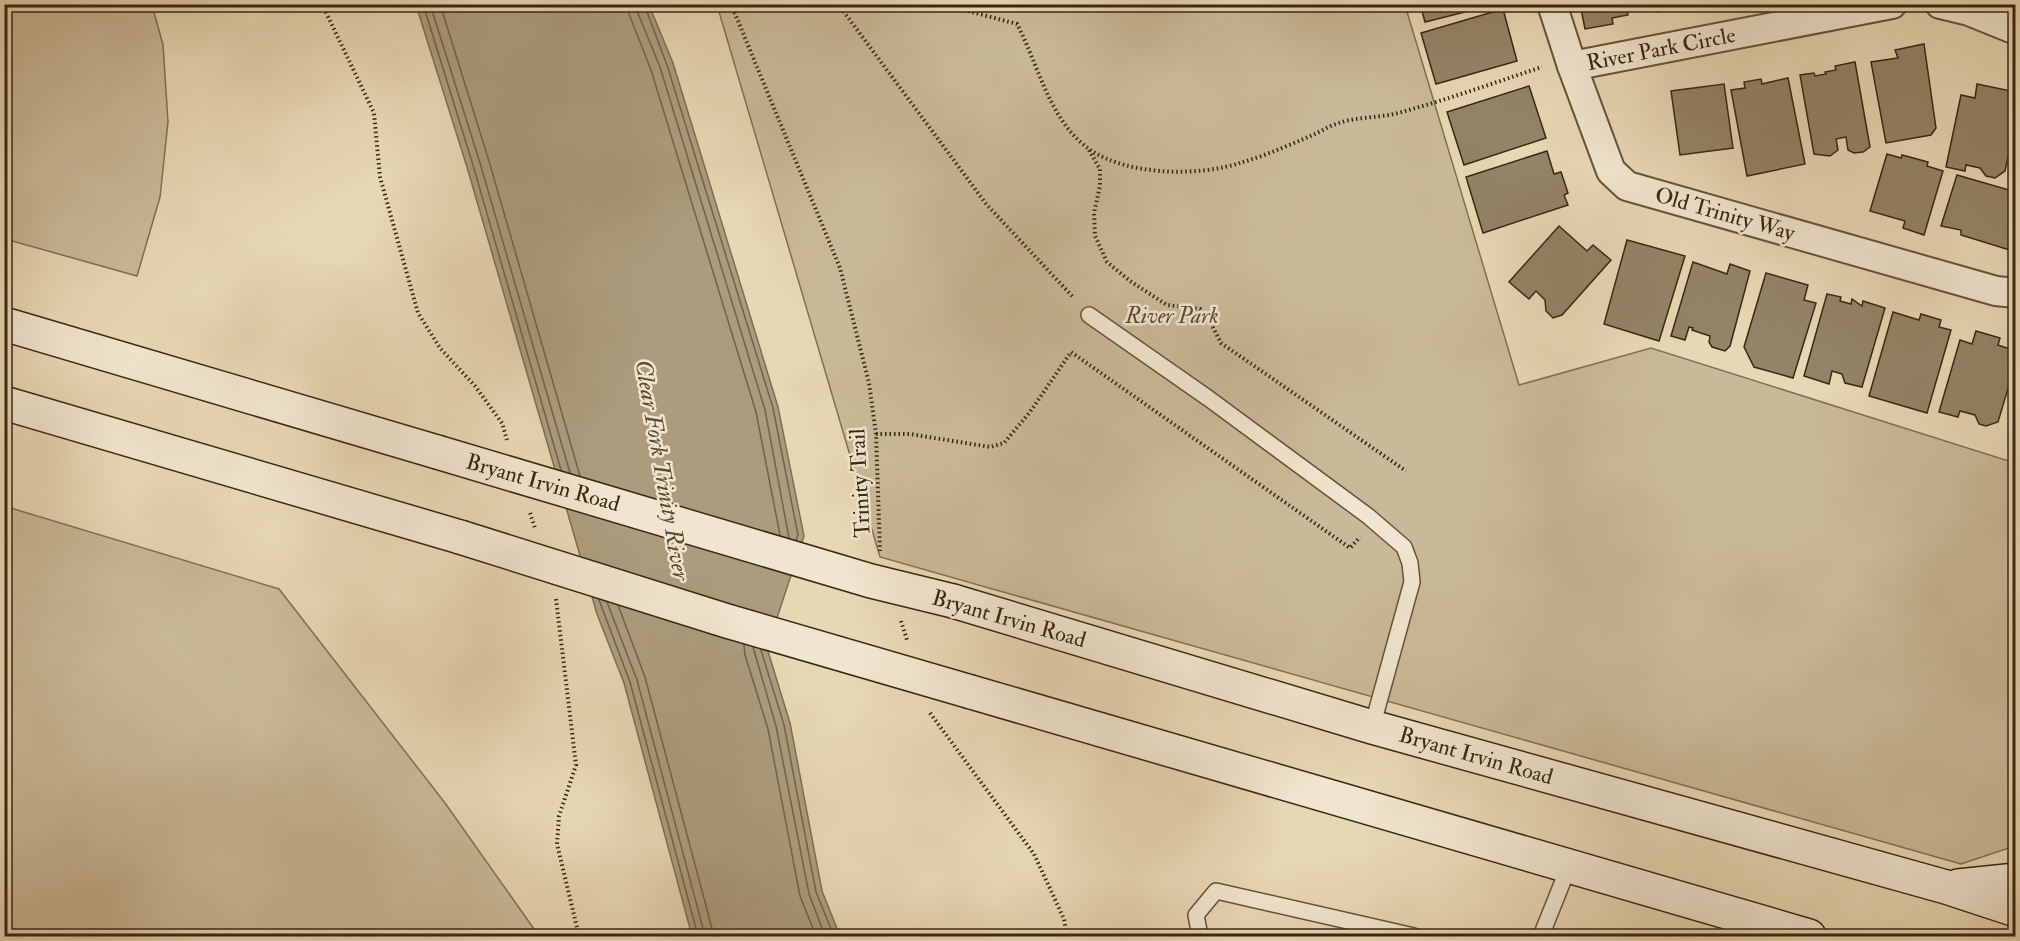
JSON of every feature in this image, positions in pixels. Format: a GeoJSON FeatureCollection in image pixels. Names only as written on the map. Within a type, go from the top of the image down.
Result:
{"type":"FeatureCollection","features":[{"type":"Feature","properties":{"kind":"main road","name":"Bryant Irvin Road"},"geometry":{"type":"LineString","coordinates":[[4,324],[871,581],[952,601],[1372,727],[1946,887],[2016,910]]}},
{"type":"Feature","properties":{"kind":"main road"},"geometry":{"type":"LineString","coordinates":[[4,403],[460,537],[727,621],[1809,936]]}},
{"type":"Feature","properties":{"kind":"main road"},"geometry":{"type":"LineString","coordinates":[[1946,887],[2016,880]]}},
{"type":"Feature","properties":{"kind":"street","name":"Old Trinity Way"},"geometry":{"type":"LineString","coordinates":[[1552,4],[1611,171],[1627,186],[1996,291],[2016,293]]}},
{"type":"Feature","properties":{"kind":"street","name":"River Park Circle"},"geometry":{"type":"LineString","coordinates":[[1571,62],[1892,4]]}},
{"type":"Feature","properties":{"kind":"street"},"geometry":{"type":"LineString","coordinates":[[1940,4],[1969,11],[2016,30]]}},
{"type":"Feature","properties":{"kind":"lane"},"geometry":{"type":"LineString","coordinates":[[1089,315],[1208,398],[1374,521],[1404,547],[1410,563],[1412,582],[1372,727]]}},
{"type":"Feature","properties":{"kind":"lane"},"geometry":{"type":"LineString","coordinates":[[1541,936],[1569,866]]}},
{"type":"Feature","properties":{"kind":"lane"},"geometry":{"type":"LineString","coordinates":[[1200,936],[1196,915],[1216,891],[1414,936]]}},
{"type":"Feature","properties":{"kind":"path"},"geometry":{"type":"LineString","coordinates":[[321,4],[374,113],[380,177],[417,313],[440,348],[475,386],[502,423],[509,446]]}},
{"type":"Feature","properties":{"kind":"path","name":"Trinity Trail"},"geometry":{"type":"LineString","coordinates":[[731,4],[840,268],[869,383],[876,434],[880,556]]}},
{"type":"Feature","properties":{"kind":"path"},"geometry":{"type":"LineString","coordinates":[[838,4],[987,205],[1089,315]]}},
{"type":"Feature","properties":{"kind":"path"},"geometry":{"type":"LineString","coordinates":[[942,4],[1017,24],[1030,49],[1047,93],[1068,130],[1089,149],[1113,162],[1140,169],[1166,172],[1242,163],[1336,123],[1394,114],[1571,62]]}},
{"type":"Feature","properties":{"kind":"path"},"geometry":{"type":"LineString","coordinates":[[1089,149],[1100,169],[1100,186],[1094,213],[1095,236],[1107,262],[1130,281],[1167,305],[1200,309],[1207,316],[1221,343],[1406,471]]}},
{"type":"Feature","properties":{"kind":"path"},"geometry":{"type":"LineString","coordinates":[[876,434],[910,434],[990,447],[1004,443],[1030,412],[1071,352],[1350,548],[1374,521]]}},
{"type":"Feature","properties":{"kind":"path"},"geometry":{"type":"LineString","coordinates":[[527,503],[538,537]]}},
{"type":"Feature","properties":{"kind":"path"},"geometry":{"type":"LineString","coordinates":[[556,594],[576,765],[559,816],[557,844],[579,936]]}},
{"type":"Feature","properties":{"kind":"path"},"geometry":{"type":"LineString","coordinates":[[898,611],[909,644]]}},
{"type":"Feature","properties":{"kind":"path"},"geometry":{"type":"LineString","coordinates":[[929,711],[1034,854],[1064,919],[1067,936]]}},
{"type":"Feature","properties":{"kind":"green space"},"geometry":{"type":"Polygon","coordinates":[[[4,5],[152,5],[163,45],[168,122],[160,197],[137,276],[5,239],[4,5]]]}},
{"type":"Feature","properties":{"kind":"green space","name":"River Park"},"geometry":{"type":"Polygon","coordinates":[[[717,5],[1405,5],[1519,385],[1651,348],[2015,463],[2015,846],[1961,864],[880,557],[717,5]]]}},
{"type":"Feature","properties":{"kind":"green space"},"geometry":{"type":"Polygon","coordinates":[[[4,506],[279,589],[445,803],[539,936],[5,936],[4,506]]]}},
{"type":"Feature","properties":{"kind":"water","name":"Clear Fork Trinity River"},"geometry":{"type":"Polygon","coordinates":[[[416,5],[649,5],[673,63],[778,407],[804,536],[767,648],[790,723],[822,891],[840,936],[692,936],[624,683],[597,614],[467,167],[416,5]]]}},
{"type":"Feature","properties":{"kind":"building"},"geometry":{"type":"Polygon","coordinates":[[[1420,4],[1489,4],[1489,6],[1425,22],[1420,4]]]}},
{"type":"Feature","properties":{"kind":"building"},"geometry":{"type":"Polygon","coordinates":[[[1580,4],[1641,4],[1642,8],[1627,10],[1628,15],[1612,18],[1613,24],[1585,29],[1580,4]]]}},
{"type":"Feature","properties":{"kind":"building"},"geometry":{"type":"Polygon","coordinates":[[[1656,4],[1693,4],[1658,12],[1656,4]]]}},
{"type":"Feature","properties":{"kind":"building"},"geometry":{"type":"Polygon","coordinates":[[[1503,9],[1517,61],[1436,84],[1421,33],[1503,9]]]}},
{"type":"Feature","properties":{"kind":"building"},"geometry":{"type":"Polygon","coordinates":[[[1924,44],[1936,128],[1931,135],[1886,143],[1871,62],[1898,58],[1895,50],[1924,44]]]}},
{"type":"Feature","properties":{"kind":"building"},"geometry":{"type":"Polygon","coordinates":[[[1855,62],[1870,147],[1863,152],[1854,153],[1848,150],[1846,137],[1836,139],[1838,150],[1830,156],[1814,154],[1800,75],[1826,74],[1825,72],[1836,70],[1835,66],[1855,62]]]}},
{"type":"Feature","properties":{"kind":"building"},"geometry":{"type":"Polygon","coordinates":[[[1788,78],[1805,164],[1747,176],[1731,90],[1745,88],[1744,82],[1761,79],[1762,84],[1788,78]]]}},
{"type":"Feature","properties":{"kind":"building"},"geometry":{"type":"Polygon","coordinates":[[[1724,84],[1733,148],[1680,155],[1671,91],[1724,84]]]}},
{"type":"Feature","properties":{"kind":"building"},"geometry":{"type":"Polygon","coordinates":[[[1977,84],[2016,92],[2016,120],[2005,171],[1995,178],[1986,176],[1980,168],[1966,165],[1965,171],[1946,167],[1961,95],[1975,98],[1977,84]]]}},
{"type":"Feature","properties":{"kind":"building"},"geometry":{"type":"Polygon","coordinates":[[[1529,86],[1546,138],[1464,165],[1447,112],[1529,86]]]}},
{"type":"Feature","properties":{"kind":"building"},"geometry":{"type":"Polygon","coordinates":[[[1547,151],[1554,174],[1561,172],[1568,193],[1564,195],[1568,205],[1483,233],[1466,177],[1547,151]]]}},
{"type":"Feature","properties":{"kind":"building"},"geometry":{"type":"Polygon","coordinates":[[[1887,154],[1901,158],[1902,155],[1928,162],[1927,166],[1943,171],[1924,235],[1903,228],[1905,221],[1870,211],[1887,154]]]}},
{"type":"Feature","properties":{"kind":"building"},"geometry":{"type":"Polygon","coordinates":[[[1957,175],[2016,192],[2016,252],[1961,235],[1961,230],[1941,226],[1957,175]]]}},
{"type":"Feature","properties":{"kind":"building"},"geometry":{"type":"Polygon","coordinates":[[[1559,226],[1587,251],[1593,245],[1611,260],[1562,315],[1553,318],[1546,311],[1545,300],[1536,291],[1529,299],[1509,282],[1559,226]]]}},
{"type":"Feature","properties":{"kind":"building"},"geometry":{"type":"Polygon","coordinates":[[[1627,240],[1685,256],[1659,341],[1604,324],[1627,240]]]}},
{"type":"Feature","properties":{"kind":"building"},"geometry":{"type":"Polygon","coordinates":[[[1693,262],[1727,274],[1730,264],[1750,271],[1730,346],[1725,351],[1712,347],[1709,342],[1710,336],[1692,330],[1693,328],[1689,327],[1685,340],[1671,336],[1693,262]]]}},
{"type":"Feature","properties":{"kind":"building"},"geometry":{"type":"Polygon","coordinates":[[[1766,273],[1808,285],[1804,300],[1816,303],[1793,378],[1754,367],[1744,347],[1766,273]]]}},
{"type":"Feature","properties":{"kind":"building"},"geometry":{"type":"Polygon","coordinates":[[[1827,294],[1841,297],[1840,301],[1851,304],[1852,299],[1862,306],[1863,301],[1885,308],[1862,387],[1845,383],[1842,374],[1832,371],[1829,384],[1804,376],[1827,294]]]}},
{"type":"Feature","properties":{"kind":"building"},"geometry":{"type":"Polygon","coordinates":[[[1893,312],[1919,320],[1921,314],[1941,320],[1939,327],[1951,330],[1927,413],[1869,396],[1893,312]]]}},
{"type":"Feature","properties":{"kind":"building"},"geometry":{"type":"Polygon","coordinates":[[[1976,331],[2000,338],[1998,345],[2016,351],[2016,362],[1998,422],[1986,426],[1979,424],[1975,415],[1960,411],[1958,417],[1939,412],[1960,340],[1972,344],[1976,331]]]}}]}
